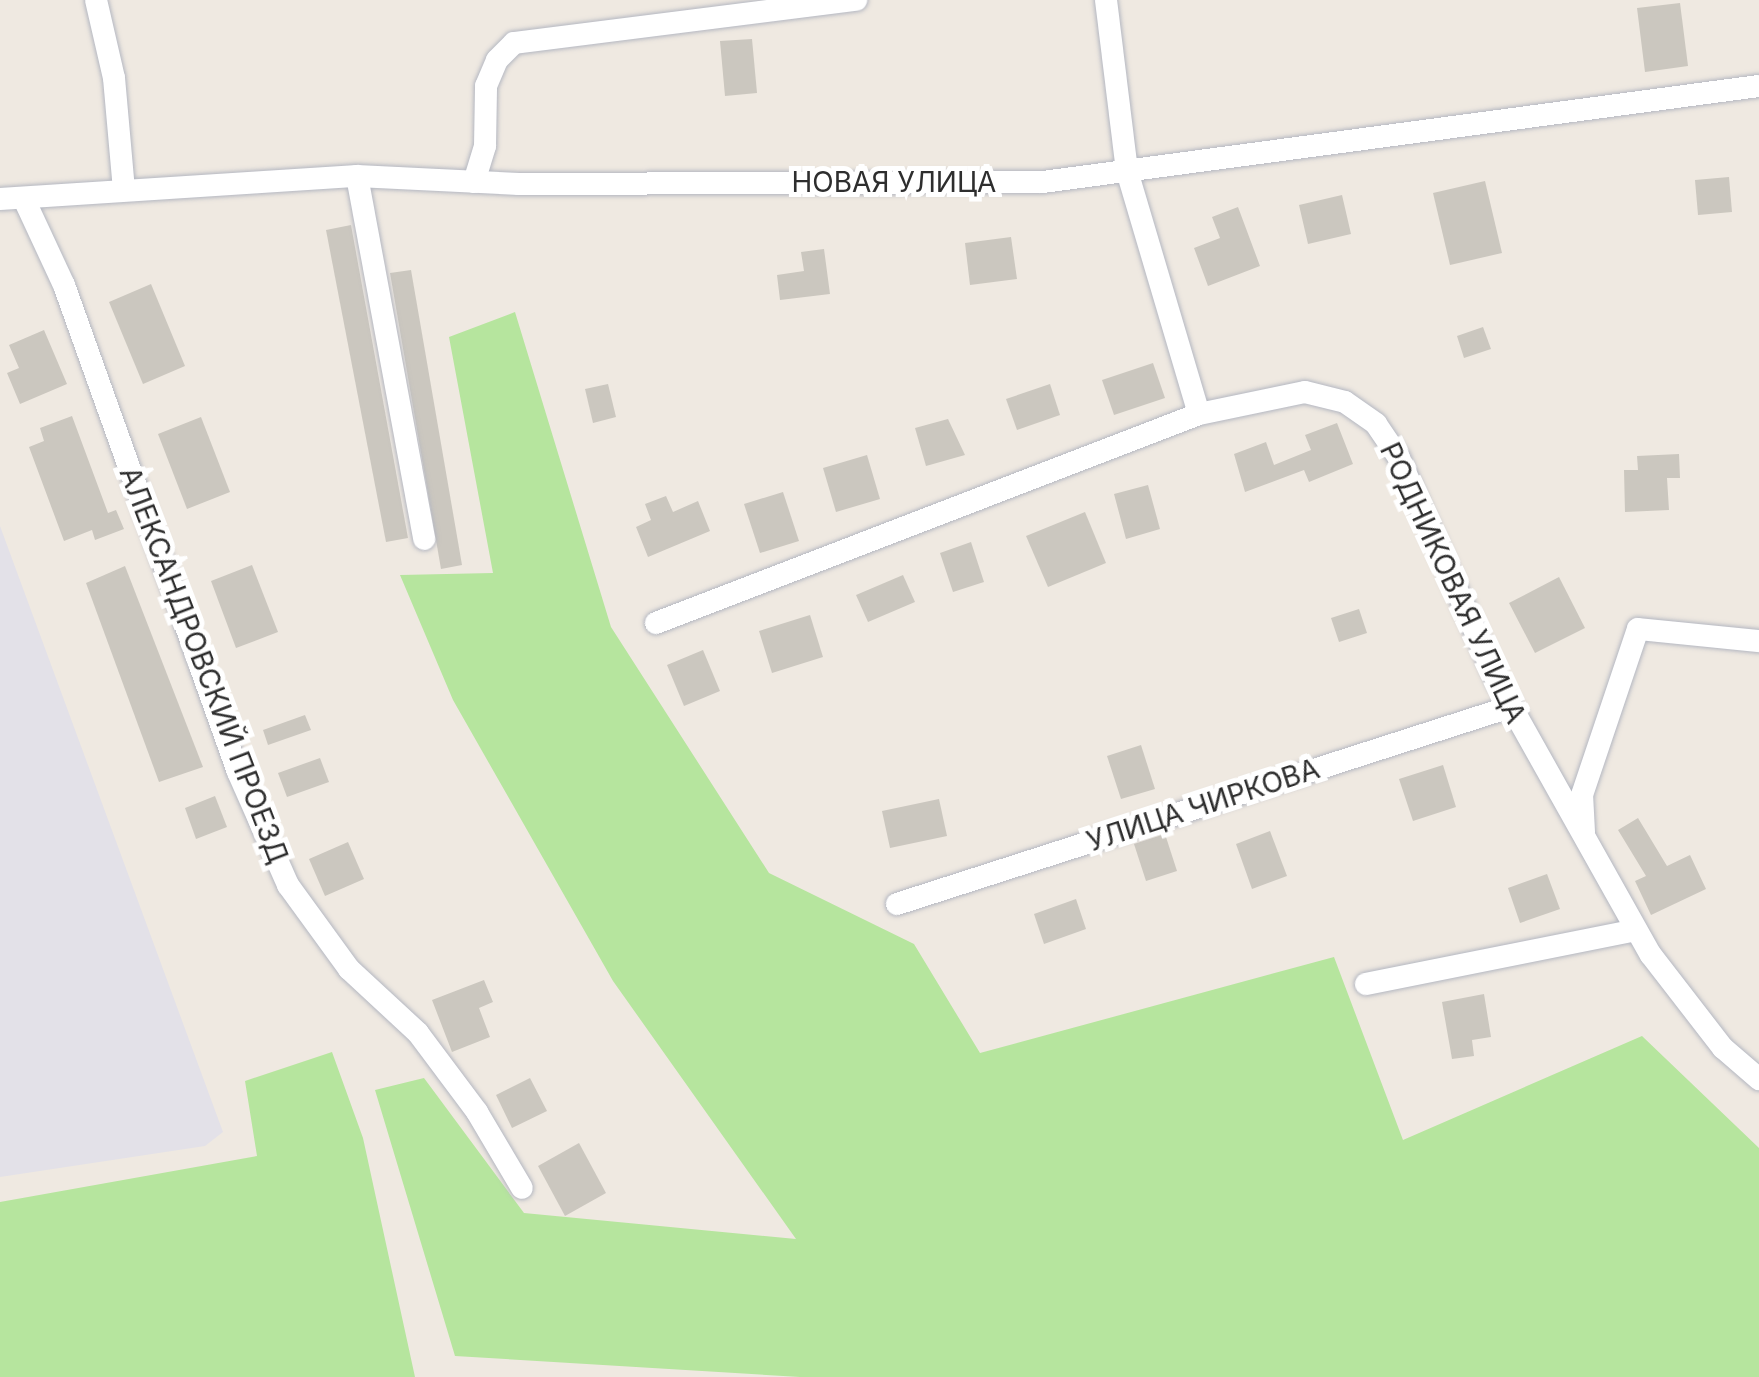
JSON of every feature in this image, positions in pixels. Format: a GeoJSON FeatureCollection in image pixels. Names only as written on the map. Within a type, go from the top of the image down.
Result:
{"type":"FeatureCollection","features":[{"type":"Feature","properties":{"kind":"street"},"geometry":{"type":"LineString","coordinates":[[96,0],[114,78],[124,188]]}},
{"type":"Feature","properties":{"kind":"street"},"geometry":{"type":"LineString","coordinates":[[474,182],[484,146],[486,86],[497,60],[514,44],[856,0]]}},
{"type":"Feature","properties":{"kind":"street"},"geometry":{"type":"LineString","coordinates":[[1106,0],[1127,171],[1199,414]]}},
{"type":"Feature","properties":{"kind":"street","name":"НОВАЯ УЛИЦА"},"geometry":{"type":"LineString","coordinates":[[12,199],[124,188],[357,176],[474,182],[1043,182],[1759,86]]}},
{"type":"Feature","properties":{"kind":"street"},"geometry":{"type":"LineString","coordinates":[[357,176],[424,539]]}},
{"type":"Feature","properties":{"kind":"street","name":"АЛЕКСАНДРОВСКИЙ ПРОЕЗД"},"geometry":{"type":"LineString","coordinates":[[12,199],[64,285],[238,772],[288,885],[349,969],[418,1033],[522,1188]]}},
{"type":"Feature","properties":{"kind":"street","name":"РОДНИКОВАЯ УЛИЦА"},"geometry":{"type":"LineString","coordinates":[[656,623],[1199,414],[1305,392],[1345,402],[1376,424],[1399,458],[1510,707],[1636,930],[1723,1048],[1759,1079]]}},
{"type":"Feature","properties":{"kind":"street"},"geometry":{"type":"LineString","coordinates":[[1585,840],[1582,795],[1638,629],[1759,641]]}},
{"type":"Feature","properties":{"kind":"street","name":"УЛИЦА ЧИРКОВА"},"geometry":{"type":"LineString","coordinates":[[897,904],[1510,707]]}},
{"type":"Feature","properties":{"kind":"street"},"geometry":{"type":"LineString","coordinates":[[1366,984],[1636,930]]}},
{"type":"Feature","properties":{"kind":"shaded area"},"geometry":{"type":"Polygon","coordinates":[[[0,526],[223,1132],[205,1146],[0,1177],[0,526]]]}},
{"type":"Feature","properties":{"kind":"green space"},"geometry":{"type":"Polygon","coordinates":[[[515,312],[611,627],[769,873],[914,944],[980,1053],[1334,957],[1403,1140],[1642,1036],[1759,1148],[1759,1377],[800,1377],[455,1356],[375,1090],[424,1078],[524,1213],[796,1239],[613,981],[453,700],[400,575],[493,573],[449,337],[515,312]]]}},
{"type":"Feature","properties":{"kind":"green space"},"geometry":{"type":"Polygon","coordinates":[[[332,1052],[363,1138],[415,1377],[0,1377],[0,1202],[257,1156],[245,1081],[332,1052]]]}},
{"type":"Feature","properties":{"kind":"building"},"geometry":{"type":"Polygon","coordinates":[[[1680,3],[1688,66],[1645,72],[1637,8],[1680,3]]]}},
{"type":"Feature","properties":{"kind":"building"},"geometry":{"type":"Polygon","coordinates":[[[752,39],[757,93],[725,96],[720,41],[752,39]]]}},
{"type":"Feature","properties":{"kind":"building"},"geometry":{"type":"Polygon","coordinates":[[[1729,177],[1732,212],[1698,215],[1695,180],[1729,177]]]}},
{"type":"Feature","properties":{"kind":"building"},"geometry":{"type":"Polygon","coordinates":[[[1485,181],[1502,253],[1450,265],[1433,193],[1485,181]]]}},
{"type":"Feature","properties":{"kind":"building"},"geometry":{"type":"Polygon","coordinates":[[[1342,195],[1351,234],[1308,244],[1299,205],[1342,195]]]}},
{"type":"Feature","properties":{"kind":"building"},"geometry":{"type":"Polygon","coordinates":[[[1238,207],[1260,266],[1208,286],[1194,248],[1220,238],[1212,217],[1238,207]]]}},
{"type":"Feature","properties":{"kind":"building"},"geometry":{"type":"Polygon","coordinates":[[[351,225],[408,538],[386,542],[326,230],[351,225]]]}},
{"type":"Feature","properties":{"kind":"building"},"geometry":{"type":"Polygon","coordinates":[[[1011,237],[1017,279],[970,285],[965,243],[1011,237]]]}},
{"type":"Feature","properties":{"kind":"building"},"geometry":{"type":"Polygon","coordinates":[[[824,249],[830,294],[780,300],[777,275],[804,271],[801,252],[824,249]]]}},
{"type":"Feature","properties":{"kind":"building"},"geometry":{"type":"Polygon","coordinates":[[[411,270],[462,565],[441,569],[390,273],[411,270]]]}},
{"type":"Feature","properties":{"kind":"building"},"geometry":{"type":"Polygon","coordinates":[[[151,284],[185,366],[143,384],[109,302],[151,284]]]}},
{"type":"Feature","properties":{"kind":"building"},"geometry":{"type":"Polygon","coordinates":[[[1483,327],[1491,349],[1464,358],[1457,336],[1483,327]]]}},
{"type":"Feature","properties":{"kind":"building"},"geometry":{"type":"Polygon","coordinates":[[[44,330],[67,384],[20,404],[7,373],[19,368],[9,345],[44,330]]]}},
{"type":"Feature","properties":{"kind":"building"},"geometry":{"type":"Polygon","coordinates":[[[1153,363],[1165,398],[1114,415],[1102,380],[1153,363]]]}},
{"type":"Feature","properties":{"kind":"building"},"geometry":{"type":"Polygon","coordinates":[[[608,384],[616,417],[593,423],[585,389],[608,384]]]}},
{"type":"Feature","properties":{"kind":"building"},"geometry":{"type":"Polygon","coordinates":[[[1050,384],[1060,415],[1017,430],[1006,399],[1050,384]]]}},
{"type":"Feature","properties":{"kind":"building"},"geometry":{"type":"Polygon","coordinates":[[[72,416],[108,513],[116,510],[124,529],[95,540],[92,530],[64,541],[29,447],[44,441],[40,428],[72,416]]]}},
{"type":"Feature","properties":{"kind":"building"},"geometry":{"type":"Polygon","coordinates":[[[201,417],[230,492],[187,509],[158,434],[201,417]]]}},
{"type":"Feature","properties":{"kind":"building"},"geometry":{"type":"Polygon","coordinates":[[[948,419],[965,455],[926,466],[915,428],[948,419]]]}},
{"type":"Feature","properties":{"kind":"building"},"geometry":{"type":"Polygon","coordinates":[[[1337,423],[1353,464],[1309,482],[1304,470],[1245,492],[1234,454],[1266,442],[1274,465],[1311,450],[1305,435],[1337,423]]]}},
{"type":"Feature","properties":{"kind":"building"},"geometry":{"type":"Polygon","coordinates":[[[1679,454],[1680,478],[1667,478],[1669,510],[1625,512],[1624,470],[1638,470],[1637,456],[1679,454]]]}},
{"type":"Feature","properties":{"kind":"building"},"geometry":{"type":"Polygon","coordinates":[[[867,455],[880,499],[836,512],[823,468],[867,455]]]}},
{"type":"Feature","properties":{"kind":"building"},"geometry":{"type":"Polygon","coordinates":[[[1148,485],[1160,529],[1126,539],[1114,494],[1148,485]]]}},
{"type":"Feature","properties":{"kind":"building"},"geometry":{"type":"Polygon","coordinates":[[[783,492],[799,541],[760,553],[744,504],[783,492]]]}},
{"type":"Feature","properties":{"kind":"building"},"geometry":{"type":"Polygon","coordinates":[[[666,496],[673,512],[698,501],[710,531],[648,557],[636,527],[651,520],[645,504],[666,496]]]}},
{"type":"Feature","properties":{"kind":"building"},"geometry":{"type":"Polygon","coordinates":[[[1085,512],[1106,563],[1048,587],[1026,536],[1085,512]]]}},
{"type":"Feature","properties":{"kind":"building"},"geometry":{"type":"Polygon","coordinates":[[[971,542],[984,582],[953,592],[940,553],[971,542]]]}},
{"type":"Feature","properties":{"kind":"building"},"geometry":{"type":"Polygon","coordinates":[[[252,565],[278,632],[236,648],[211,581],[252,565]]]}},
{"type":"Feature","properties":{"kind":"building"},"geometry":{"type":"Polygon","coordinates":[[[125,566],[203,767],[159,782],[86,583],[125,566]]]}},
{"type":"Feature","properties":{"kind":"building"},"geometry":{"type":"Polygon","coordinates":[[[903,575],[915,602],[868,622],[856,595],[903,575]]]}},
{"type":"Feature","properties":{"kind":"building"},"geometry":{"type":"Polygon","coordinates":[[[1559,577],[1585,628],[1535,653],[1509,603],[1559,577]]]}},
{"type":"Feature","properties":{"kind":"building"},"geometry":{"type":"Polygon","coordinates":[[[1359,609],[1367,633],[1339,642],[1331,618],[1359,609]]]}},
{"type":"Feature","properties":{"kind":"building"},"geometry":{"type":"Polygon","coordinates":[[[810,615],[823,657],[772,673],[759,631],[810,615]]]}},
{"type":"Feature","properties":{"kind":"building"},"geometry":{"type":"Polygon","coordinates":[[[703,650],[720,691],[684,706],[667,665],[703,650]]]}},
{"type":"Feature","properties":{"kind":"building"},"geometry":{"type":"Polygon","coordinates":[[[305,715],[311,730],[268,745],[263,730],[305,715]]]}},
{"type":"Feature","properties":{"kind":"building"},"geometry":{"type":"Polygon","coordinates":[[[1141,745],[1155,789],[1121,799],[1107,756],[1141,745]]]}},
{"type":"Feature","properties":{"kind":"building"},"geometry":{"type":"Polygon","coordinates":[[[320,758],[329,782],[287,797],[278,773],[320,758]]]}},
{"type":"Feature","properties":{"kind":"building"},"geometry":{"type":"Polygon","coordinates":[[[1443,765],[1456,807],[1413,821],[1399,779],[1443,765]]]}},
{"type":"Feature","properties":{"kind":"building"},"geometry":{"type":"Polygon","coordinates":[[[215,796],[227,827],[196,839],[185,808],[215,796]]]}},
{"type":"Feature","properties":{"kind":"building"},"geometry":{"type":"Polygon","coordinates":[[[939,799],[947,836],[890,848],[882,811],[939,799]]]}},
{"type":"Feature","properties":{"kind":"building"},"geometry":{"type":"Polygon","coordinates":[[[1638,818],[1667,866],[1690,855],[1706,889],[1651,915],[1635,881],[1646,876],[1618,830],[1638,818]]]}},
{"type":"Feature","properties":{"kind":"building"},"geometry":{"type":"Polygon","coordinates":[[[1270,831],[1287,876],[1252,889],[1236,844],[1270,831]]]}},
{"type":"Feature","properties":{"kind":"building"},"geometry":{"type":"Polygon","coordinates":[[[1165,834],[1177,871],[1146,881],[1134,844],[1165,834]]]}},
{"type":"Feature","properties":{"kind":"building"},"geometry":{"type":"Polygon","coordinates":[[[348,842],[364,879],[325,896],[309,859],[348,842]]]}},
{"type":"Feature","properties":{"kind":"building"},"geometry":{"type":"Polygon","coordinates":[[[1547,874],[1560,909],[1520,923],[1508,888],[1547,874]]]}},
{"type":"Feature","properties":{"kind":"building"},"geometry":{"type":"Polygon","coordinates":[[[1076,899],[1086,929],[1044,944],[1034,914],[1076,899]]]}},
{"type":"Feature","properties":{"kind":"building"},"geometry":{"type":"Polygon","coordinates":[[[484,980],[493,1002],[479,1008],[490,1037],[452,1052],[432,1000],[484,980]]]}},
{"type":"Feature","properties":{"kind":"building"},"geometry":{"type":"Polygon","coordinates":[[[1484,994],[1491,1037],[1472,1040],[1474,1056],[1452,1059],[1442,1002],[1484,994]]]}},
{"type":"Feature","properties":{"kind":"building"},"geometry":{"type":"Polygon","coordinates":[[[530,1078],[547,1111],[512,1128],[496,1095],[530,1078]]]}},
{"type":"Feature","properties":{"kind":"building"},"geometry":{"type":"Polygon","coordinates":[[[579,1143],[606,1193],[565,1216],[538,1166],[579,1143]]]}}]}
